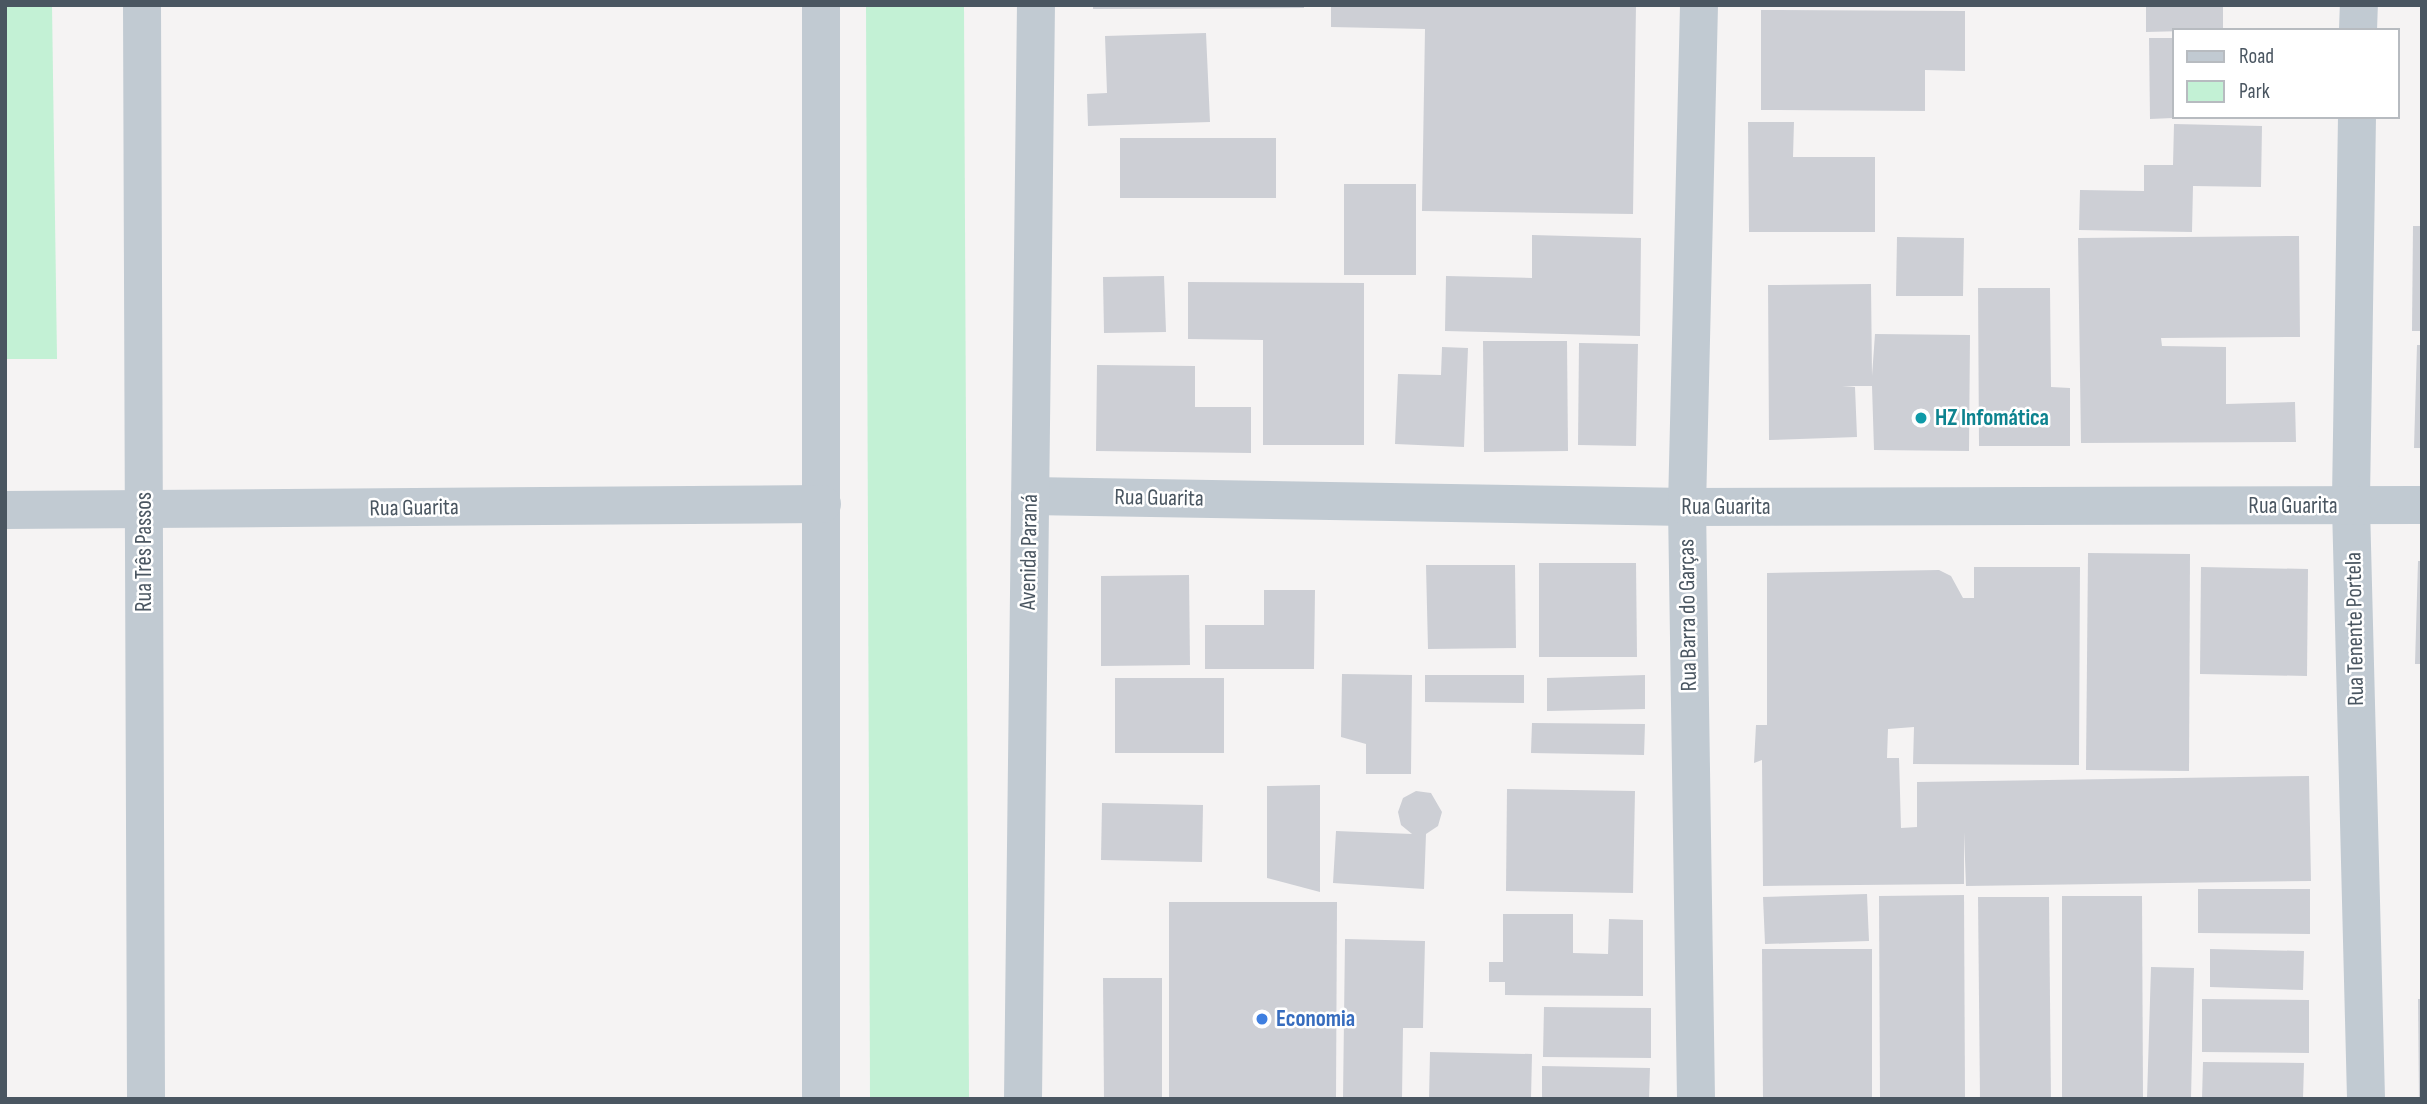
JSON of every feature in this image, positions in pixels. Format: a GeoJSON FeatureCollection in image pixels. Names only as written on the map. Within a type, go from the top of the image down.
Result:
{"type":"FeatureCollection","features":[{"type":"Feature","properties":{"kind":"street","name":"Rua Três Passos"},"geometry":{"type":"LineString","coordinates":[[142,5],[146,1099]]}},
{"type":"Feature","properties":{"kind":"street"},"geometry":{"type":"LineString","coordinates":[[821,5],[821,1099]]}},
{"type":"Feature","properties":{"kind":"street","name":"Avenida Paraná"},"geometry":{"type":"LineString","coordinates":[[1023,1099],[1036,5]]}},
{"type":"Feature","properties":{"kind":"street","name":"Rua Barra do Garças"},"geometry":{"type":"LineString","coordinates":[[1696,1099],[1686,507],[1699,5]]}},
{"type":"Feature","properties":{"kind":"street"},"geometry":{"type":"LineString","coordinates":[[2358,5],[2358,28]]}},
{"type":"Feature","properties":{"kind":"street","name":"Rua Tenente Portela"},"geometry":{"type":"LineString","coordinates":[[2357,119],[2351,506],[2366,1099]]}},
{"type":"Feature","properties":{"kind":"street","name":"Rua Guarita"},"geometry":{"type":"LineString","coordinates":[[1030,496],[1686,507],[2422,505]]}},
{"type":"Feature","properties":{"kind":"street","name":"Rua Guarita"},"geometry":{"type":"LineString","coordinates":[[5,510],[822,503]]}},
{"type":"Feature","properties":{"kind":"green space"},"geometry":{"type":"Polygon","coordinates":[[[5,5],[52,5],[57,359],[5,359],[5,5]]]}},
{"type":"Feature","properties":{"kind":"green space"},"geometry":{"type":"Polygon","coordinates":[[[866,5],[964,5],[969,1099],[870,1099],[866,5]]]}},
{"type":"Feature","properties":{"kind":"building"},"geometry":{"type":"Polygon","coordinates":[[[1093,5],[1304,5],[1304,8],[1093,9],[1093,5]]]}},
{"type":"Feature","properties":{"kind":"building"},"geometry":{"type":"Polygon","coordinates":[[[1331,5],[1636,5],[1633,214],[1422,211],[1425,29],[1331,27],[1331,5]]]}},
{"type":"Feature","properties":{"kind":"building"},"geometry":{"type":"Polygon","coordinates":[[[2146,5],[2223,5],[2223,28],[2172,28],[2172,31],[2146,32],[2146,5]]]}},
{"type":"Feature","properties":{"kind":"building"},"geometry":{"type":"Polygon","coordinates":[[[1761,10],[1965,11],[1965,71],[1925,70],[1925,111],[1761,110],[1761,10]]]}},
{"type":"Feature","properties":{"kind":"building"},"geometry":{"type":"Polygon","coordinates":[[[1206,33],[1210,122],[1088,126],[1087,94],[1107,93],[1105,36],[1206,33]]]}},
{"type":"Feature","properties":{"kind":"building"},"geometry":{"type":"Polygon","coordinates":[[[2149,38],[2172,38],[2172,118],[2150,119],[2149,38]]]}},
{"type":"Feature","properties":{"kind":"building"},"geometry":{"type":"Polygon","coordinates":[[[1748,122],[1794,122],[1793,157],[1875,157],[1875,232],[1749,232],[1748,122]]]}},
{"type":"Feature","properties":{"kind":"building"},"geometry":{"type":"Polygon","coordinates":[[[2174,124],[2262,126],[2261,187],[2193,186],[2192,232],[2079,230],[2080,190],[2144,191],[2144,165],[2173,165],[2174,124]]]}},
{"type":"Feature","properties":{"kind":"building"},"geometry":{"type":"Polygon","coordinates":[[[1120,138],[1276,138],[1276,198],[1120,198],[1120,138]]]}},
{"type":"Feature","properties":{"kind":"building"},"geometry":{"type":"Polygon","coordinates":[[[1344,184],[1416,184],[1416,275],[1344,275],[1344,184]]]}},
{"type":"Feature","properties":{"kind":"building"},"geometry":{"type":"Polygon","coordinates":[[[2413,226],[2422,226],[2422,331],[2412,331],[2413,226]]]}},
{"type":"Feature","properties":{"kind":"building"},"geometry":{"type":"Polygon","coordinates":[[[1532,235],[1641,238],[1640,336],[1445,331],[1446,276],[1532,278],[1532,235]]]}},
{"type":"Feature","properties":{"kind":"building"},"geometry":{"type":"Polygon","coordinates":[[[2299,236],[2300,337],[2161,338],[2162,346],[2226,347],[2226,404],[2295,402],[2296,442],[2081,443],[2078,238],[2299,236]]]}},
{"type":"Feature","properties":{"kind":"building"},"geometry":{"type":"Polygon","coordinates":[[[1897,237],[1964,238],[1963,296],[1896,296],[1897,237]]]}},
{"type":"Feature","properties":{"kind":"building"},"geometry":{"type":"Polygon","coordinates":[[[1164,276],[1166,332],[1104,333],[1103,277],[1164,276]]]}},
{"type":"Feature","properties":{"kind":"building"},"geometry":{"type":"Polygon","coordinates":[[[1188,282],[1364,283],[1364,445],[1263,445],[1263,340],[1188,339],[1188,282]]]}},
{"type":"Feature","properties":{"kind":"building"},"geometry":{"type":"Polygon","coordinates":[[[1871,284],[1872,376],[1875,334],[1970,335],[1969,451],[1874,450],[1872,386],[1842,386],[1855,387],[1857,437],[1769,440],[1768,285],[1871,284]]]}},
{"type":"Feature","properties":{"kind":"building"},"geometry":{"type":"Polygon","coordinates":[[[1978,288],[2050,288],[2051,387],[2070,388],[2070,446],[1979,446],[1978,288]]]}},
{"type":"Feature","properties":{"kind":"building"},"geometry":{"type":"Polygon","coordinates":[[[1483,341],[1567,341],[1568,451],[1484,452],[1483,341]]]}},
{"type":"Feature","properties":{"kind":"building"},"geometry":{"type":"Polygon","coordinates":[[[1579,343],[1638,344],[1636,446],[1578,445],[1579,343]]]}},
{"type":"Feature","properties":{"kind":"building"},"geometry":{"type":"Polygon","coordinates":[[[2417,345],[2422,345],[2422,448],[2414,448],[2417,345]]]}},
{"type":"Feature","properties":{"kind":"building"},"geometry":{"type":"Polygon","coordinates":[[[1442,347],[1468,348],[1464,447],[1395,444],[1398,374],[1441,375],[1442,347]]]}},
{"type":"Feature","properties":{"kind":"building"},"geometry":{"type":"Polygon","coordinates":[[[1097,365],[1195,366],[1195,407],[1251,407],[1251,453],[1096,451],[1097,365]]]}},
{"type":"Feature","properties":{"kind":"building"},"geometry":{"type":"Polygon","coordinates":[[[2088,553],[2190,554],[2189,771],[2086,770],[2088,553]]]}},
{"type":"Feature","properties":{"kind":"building"},"geometry":{"type":"Polygon","coordinates":[[[2418,561],[2422,561],[2422,664],[2415,664],[2418,561]]]}},
{"type":"Feature","properties":{"kind":"building"},"geometry":{"type":"Polygon","coordinates":[[[1539,563],[1636,563],[1637,657],[1539,657],[1539,563]]]}},
{"type":"Feature","properties":{"kind":"building"},"geometry":{"type":"Polygon","coordinates":[[[1426,565],[1515,565],[1516,648],[1428,649],[1426,565]]]}},
{"type":"Feature","properties":{"kind":"building"},"geometry":{"type":"Polygon","coordinates":[[[1974,567],[2080,567],[2079,765],[1913,764],[1914,727],[1888,729],[1887,758],[1899,758],[1901,828],[1917,827],[1917,782],[2309,776],[2311,881],[1966,886],[1964,832],[1964,884],[1763,886],[1762,760],[1754,763],[1756,725],[1767,725],[1767,573],[1939,570],[1951,576],[1963,598],[1974,598],[1974,567]]]}},
{"type":"Feature","properties":{"kind":"building"},"geometry":{"type":"Polygon","coordinates":[[[2201,567],[2308,569],[2307,676],[2200,674],[2201,567]]]}},
{"type":"Feature","properties":{"kind":"building"},"geometry":{"type":"Polygon","coordinates":[[[1189,575],[1190,665],[1101,666],[1101,576],[1189,575]]]}},
{"type":"Feature","properties":{"kind":"building"},"geometry":{"type":"Polygon","coordinates":[[[1264,590],[1315,590],[1314,669],[1205,669],[1205,625],[1264,625],[1264,590]]]}},
{"type":"Feature","properties":{"kind":"building"},"geometry":{"type":"Polygon","coordinates":[[[1342,674],[1412,675],[1411,774],[1366,774],[1366,744],[1341,737],[1342,674]]]}},
{"type":"Feature","properties":{"kind":"building"},"geometry":{"type":"Polygon","coordinates":[[[1425,675],[1524,675],[1524,703],[1425,702],[1425,675]]]}},
{"type":"Feature","properties":{"kind":"building"},"geometry":{"type":"Polygon","coordinates":[[[1645,675],[1645,709],[1547,711],[1547,678],[1645,675]]]}},
{"type":"Feature","properties":{"kind":"building"},"geometry":{"type":"Polygon","coordinates":[[[1115,678],[1224,678],[1224,753],[1115,753],[1115,678]]]}},
{"type":"Feature","properties":{"kind":"building"},"geometry":{"type":"Polygon","coordinates":[[[1532,723],[1645,724],[1644,755],[1531,753],[1532,723]]]}},
{"type":"Feature","properties":{"kind":"building"},"geometry":{"type":"Polygon","coordinates":[[[1320,785],[1320,892],[1267,878],[1267,786],[1320,785]]]}},
{"type":"Feature","properties":{"kind":"building"},"geometry":{"type":"Polygon","coordinates":[[[1507,789],[1635,791],[1633,893],[1506,891],[1507,789]]]}},
{"type":"Feature","properties":{"kind":"building"},"geometry":{"type":"Polygon","coordinates":[[[1416,791],[1431,793],[1442,812],[1438,826],[1426,834],[1424,889],[1333,883],[1336,831],[1412,834],[1401,825],[1398,812],[1403,798],[1416,791]]]}},
{"type":"Feature","properties":{"kind":"building"},"geometry":{"type":"Polygon","coordinates":[[[1102,803],[1203,805],[1202,862],[1101,860],[1102,803]]]}},
{"type":"Feature","properties":{"kind":"building"},"geometry":{"type":"Polygon","coordinates":[[[2198,889],[2310,889],[2310,934],[2198,933],[2198,889]]]}},
{"type":"Feature","properties":{"kind":"building"},"geometry":{"type":"Polygon","coordinates":[[[1867,894],[1869,941],[1765,944],[1763,897],[1867,894]]]}},
{"type":"Feature","properties":{"kind":"building"},"geometry":{"type":"Polygon","coordinates":[[[1964,895],[1965,1099],[1880,1099],[1879,896],[1964,895]]]}},
{"type":"Feature","properties":{"kind":"building"},"geometry":{"type":"Polygon","coordinates":[[[2062,896],[2142,896],[2143,1099],[2062,1099],[2062,896]]]}},
{"type":"Feature","properties":{"kind":"building"},"geometry":{"type":"Polygon","coordinates":[[[1978,897],[2049,897],[2051,1099],[1980,1099],[1978,897]]]}},
{"type":"Feature","properties":{"kind":"building"},"geometry":{"type":"Polygon","coordinates":[[[1169,902],[1337,902],[1336,1099],[1169,1099],[1169,902]]]}},
{"type":"Feature","properties":{"kind":"building"},"geometry":{"type":"Polygon","coordinates":[[[1503,914],[1573,914],[1573,953],[1608,954],[1609,919],[1643,920],[1643,996],[1505,995],[1505,982],[1489,982],[1489,962],[1503,962],[1503,914]]]}},
{"type":"Feature","properties":{"kind":"building"},"geometry":{"type":"Polygon","coordinates":[[[1345,939],[1425,941],[1423,1028],[1403,1028],[1402,1099],[1343,1099],[1345,939]]]}},
{"type":"Feature","properties":{"kind":"building"},"geometry":{"type":"Polygon","coordinates":[[[1762,949],[1872,949],[1872,1099],[1763,1099],[1762,949]]]}},
{"type":"Feature","properties":{"kind":"building"},"geometry":{"type":"Polygon","coordinates":[[[2210,949],[2304,951],[2303,990],[2210,987],[2210,949]]]}},
{"type":"Feature","properties":{"kind":"building"},"geometry":{"type":"Polygon","coordinates":[[[2151,967],[2194,968],[2191,1099],[2147,1099],[2151,967]]]}},
{"type":"Feature","properties":{"kind":"building"},"geometry":{"type":"Polygon","coordinates":[[[1103,978],[1162,978],[1162,1099],[1104,1099],[1103,978]]]}},
{"type":"Feature","properties":{"kind":"building"},"geometry":{"type":"Polygon","coordinates":[[[2202,999],[2309,1000],[2309,1053],[2202,1052],[2202,999]]]}},
{"type":"Feature","properties":{"kind":"building"},"geometry":{"type":"Polygon","coordinates":[[[2418,999],[2422,999],[2422,1099],[2419,1099],[2418,999]]]}},
{"type":"Feature","properties":{"kind":"building"},"geometry":{"type":"Polygon","coordinates":[[[1544,1007],[1651,1008],[1651,1058],[1543,1057],[1544,1007]]]}},
{"type":"Feature","properties":{"kind":"building"},"geometry":{"type":"Polygon","coordinates":[[[1430,1052],[1532,1054],[1531,1099],[1429,1099],[1430,1052]]]}},
{"type":"Feature","properties":{"kind":"building"},"geometry":{"type":"Polygon","coordinates":[[[2203,1062],[2304,1063],[2303,1099],[2202,1099],[2203,1062]]]}},
{"type":"Feature","properties":{"kind":"building"},"geometry":{"type":"Polygon","coordinates":[[[1542,1066],[1650,1068],[1649,1099],[1542,1099],[1542,1066]]]}},
{"type":"Feature","properties":{"kind":"place","name":"HZ Infomática"},"geometry":{"type":"Point","coordinates":[1921,418]}},
{"type":"Feature","properties":{"kind":"place","name":"Economia"},"geometry":{"type":"Point","coordinates":[1262,1019]}}]}
